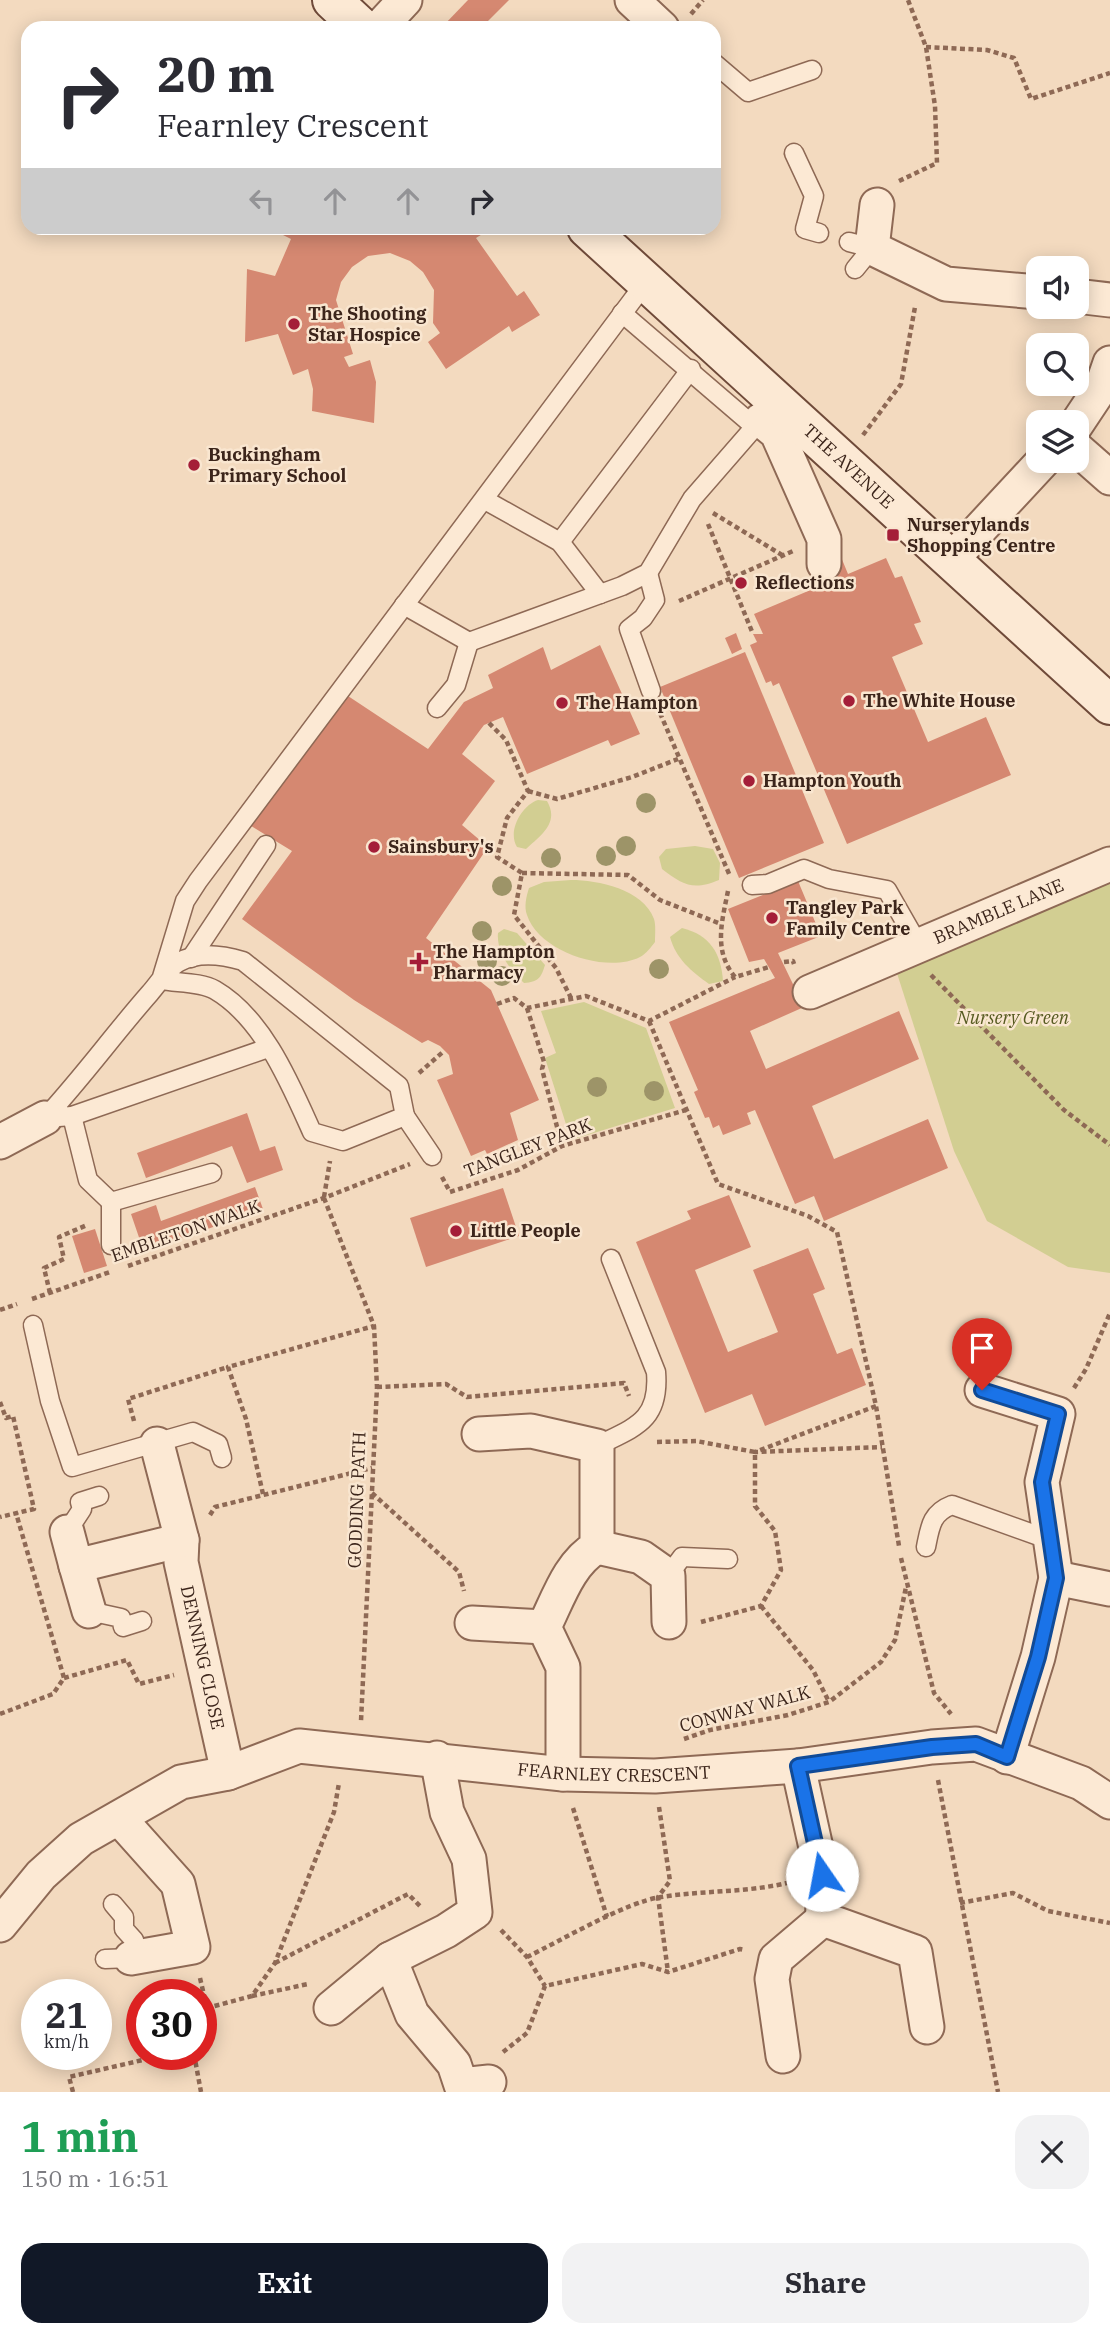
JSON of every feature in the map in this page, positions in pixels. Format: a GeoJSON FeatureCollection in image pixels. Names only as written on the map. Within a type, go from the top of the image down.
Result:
{"type":"FeatureCollection","features":[{"type":"Feature","properties":{"kind":"street"},"geometry":{"type":"LineString","coordinates":[[332,0],[354,21]]}},
{"type":"Feature","properties":{"kind":"street"},"geometry":{"type":"LineString","coordinates":[[386,21],[405,0]]}},
{"type":"Feature","properties":{"kind":"street"},"geometry":{"type":"LineString","coordinates":[[632,0],[654,21]]}},
{"type":"Feature","properties":{"kind":"street"},"geometry":{"type":"LineString","coordinates":[[877,205],[859,253],[954,285],[1026,291]]}},
{"type":"Feature","properties":{"kind":"street","name":"THE AVENUE"},"geometry":{"type":"LineString","coordinates":[[595,235],[646,282],[764,416],[843,459],[1110,705]]}},
{"type":"Feature","properties":{"kind":"street"},"geometry":{"type":"LineString","coordinates":[[1089,298],[1110,300]]}},
{"type":"Feature","properties":{"kind":"street"},"geometry":{"type":"LineString","coordinates":[[1086,410],[1102,386],[1110,363]]}},
{"type":"Feature","properties":{"kind":"street"},"geometry":{"type":"LineString","coordinates":[[764,416],[777,433],[824,551]]}},
{"type":"Feature","properties":{"kind":"street"},"geometry":{"type":"LineString","coordinates":[[1089,459],[1110,478]]}},
{"type":"Feature","properties":{"kind":"street"},"geometry":{"type":"LineString","coordinates":[[952,559],[1032,473]]}},
{"type":"Feature","properties":{"kind":"street","name":"BRAMBLE LANE"},"geometry":{"type":"LineString","coordinates":[[810,992],[1110,864]]}},
{"type":"Feature","properties":{"kind":"street"},"geometry":{"type":"LineString","coordinates":[[0,1142],[58,1117]]}},
{"type":"Feature","properties":{"kind":"street"},"geometry":{"type":"LineString","coordinates":[[982,1390],[1058,1414],[1042,1482],[1056,1578],[1038,1657],[1007,1757]]}},
{"type":"Feature","properties":{"kind":"street"},"geometry":{"type":"LineString","coordinates":[[479,1434],[531,1431],[597,1446],[597,1547]]}},
{"type":"Feature","properties":{"kind":"street","name":"DENNING CLOSE"},"geometry":{"type":"LineString","coordinates":[[149,1446],[181,1551],[202,1667],[228,1773]]}},
{"type":"Feature","properties":{"kind":"street"},"geometry":{"type":"LineString","coordinates":[[67,1532],[89,1611]]}},
{"type":"Feature","properties":{"kind":"street"},"geometry":{"type":"LineString","coordinates":[[544,1627],[565,1583],[583,1555],[597,1547],[641,1557],[668,1576],[669,1622]]}},
{"type":"Feature","properties":{"kind":"street"},"geometry":{"type":"LineString","coordinates":[[76,1566],[181,1551]]}},
{"type":"Feature","properties":{"kind":"street"},"geometry":{"type":"LineString","coordinates":[[1056,1578],[1110,1589]]}},
{"type":"Feature","properties":{"kind":"street"},"geometry":{"type":"LineString","coordinates":[[472,1623],[544,1627]]}},
{"type":"Feature","properties":{"kind":"street"},"geometry":{"type":"LineString","coordinates":[[544,1627],[564,1667],[563,1774]]}},
{"type":"Feature","properties":{"kind":"street","name":"FEARNLEY CRESCENT"},"geometry":{"type":"LineString","coordinates":[[0,1925],[41,1875],[81,1839],[181,1782],[228,1773],[299,1746],[437,1758],[563,1774],[655,1776],[798,1766],[932,1747],[976,1744],[1081,1783],[1110,1802]]}},
{"type":"Feature","properties":{"kind":"street"},"geometry":{"type":"LineString","coordinates":[[331,2008],[390,1959],[446,1931],[475,1912],[469,1860],[447,1812],[437,1758]]}},
{"type":"Feature","properties":{"kind":"street"},"geometry":{"type":"LineString","coordinates":[[798,1766],[822,1875],[823,1919]]}},
{"type":"Feature","properties":{"kind":"street"},"geometry":{"type":"LineString","coordinates":[[119,1818],[178,1884],[193,1947],[125,1958]]}},
{"type":"Feature","properties":{"kind":"street"},"geometry":{"type":"LineString","coordinates":[[783,2056],[772,1979],[776,1959],[823,1919]]}},
{"type":"Feature","properties":{"kind":"street"},"geometry":{"type":"LineString","coordinates":[[823,1919],[915,1952],[927,2027]]}},
{"type":"Feature","properties":{"kind":"street"},"geometry":{"type":"LineString","coordinates":[[390,1959],[412,2014],[454,2064],[475,2083]]}},
{"type":"Feature","properties":{"kind":"lane"},"geometry":{"type":"LineString","coordinates":[[721,69],[748,92],[812,70]]}},
{"type":"Feature","properties":{"kind":"lane"},"geometry":{"type":"LineString","coordinates":[[794,153],[814,196],[804,229],[819,233]]}},
{"type":"Feature","properties":{"kind":"lane"},"geometry":{"type":"LineString","coordinates":[[161,980],[185,901],[198,881],[646,282]]}},
{"type":"Feature","properties":{"kind":"lane"},"geometry":{"type":"LineString","coordinates":[[404,605],[469,642],[600,594],[648,573],[692,499],[764,416],[691,369],[622,313]]}},
{"type":"Feature","properties":{"kind":"lane"},"geometry":{"type":"LineString","coordinates":[[560,542],[691,369]]}},
{"type":"Feature","properties":{"kind":"lane"},"geometry":{"type":"LineString","coordinates":[[485,500],[560,542],[600,594]]}},
{"type":"Feature","properties":{"kind":"lane"},"geometry":{"type":"LineString","coordinates":[[648,573],[655,600],[643,618],[629,629],[651,691]]}},
{"type":"Feature","properties":{"kind":"lane"},"geometry":{"type":"LineString","coordinates":[[438,708],[456,685],[469,642]]}},
{"type":"Feature","properties":{"kind":"lane"},"geometry":{"type":"LineString","coordinates":[[191,958],[267,845]]}},
{"type":"Feature","properties":{"kind":"lane"},"geometry":{"type":"LineString","coordinates":[[752,885],[768,884],[804,869],[829,879],[887,890],[913,949]]}},
{"type":"Feature","properties":{"kind":"lane"},"geometry":{"type":"LineString","coordinates":[[58,1117],[117,1031],[178,962],[219,954],[243,961],[399,1086],[405,1115],[432,1156]]}},
{"type":"Feature","properties":{"kind":"lane"},"geometry":{"type":"LineString","coordinates":[[161,980],[213,988],[243,1012],[294,1091],[312,1132],[343,1140],[405,1115]]}},
{"type":"Feature","properties":{"kind":"lane"},"geometry":{"type":"LineString","coordinates":[[58,1117],[268,1048]]}},
{"type":"Feature","properties":{"kind":"lane"},"geometry":{"type":"LineString","coordinates":[[58,1117],[88,1180],[111,1209],[111,1245]]}},
{"type":"Feature","properties":{"kind":"lane"},"geometry":{"type":"LineString","coordinates":[[111,1209],[212,1173]]}},
{"type":"Feature","properties":{"kind":"lane"},"geometry":{"type":"LineString","coordinates":[[597,1446],[638,1425],[653,1409],[657,1388],[656,1372],[611,1259]]}},
{"type":"Feature","properties":{"kind":"lane"},"geometry":{"type":"LineString","coordinates":[[33,1325],[50,1401],[72,1467],[193,1432],[218,1444],[222,1458]]}},
{"type":"Feature","properties":{"kind":"lane"},"geometry":{"type":"LineString","coordinates":[[67,1532],[82,1509],[80,1502],[99,1496]]}},
{"type":"Feature","properties":{"kind":"lane"},"geometry":{"type":"LineString","coordinates":[[926,1547],[932,1520],[939,1510],[952,1505],[1050,1540]]}},
{"type":"Feature","properties":{"kind":"lane"},"geometry":{"type":"LineString","coordinates":[[668,1576],[682,1557],[728,1559]]}},
{"type":"Feature","properties":{"kind":"lane"},"geometry":{"type":"LineString","coordinates":[[89,1611],[121,1618],[123,1627],[142,1621]]}},
{"type":"Feature","properties":{"kind":"lane"},"geometry":{"type":"LineString","coordinates":[[113,1904],[124,1917],[124,1929],[134,1940],[125,1958]]}},
{"type":"Feature","properties":{"kind":"path"},"geometry":{"type":"LineString","coordinates":[[877,205],[880,190],[937,163],[935,106],[926,47],[908,0]]}},
{"type":"Feature","properties":{"kind":"path"},"geometry":{"type":"LineString","coordinates":[[926,47],[987,50],[1014,58],[1031,99],[1110,73]]}},
{"type":"Feature","properties":{"kind":"path"},"geometry":{"type":"LineString","coordinates":[[843,459],[901,384],[923,275]]}},
{"type":"Feature","properties":{"kind":"path"},"geometry":{"type":"LineString","coordinates":[[692,499],[782,555]]}},
{"type":"Feature","properties":{"kind":"path"},"geometry":{"type":"LineString","coordinates":[[692,499],[711,529],[753,634]]}},
{"type":"Feature","properties":{"kind":"path"},"geometry":{"type":"LineString","coordinates":[[643,618],[782,555],[824,551]]}},
{"type":"Feature","properties":{"kind":"path"},"geometry":{"type":"LineString","coordinates":[[651,691],[731,879],[719,940],[729,970],[735,977]]}},
{"type":"Feature","properties":{"kind":"path"},"geometry":{"type":"LineString","coordinates":[[489,723],[506,740],[527,791]]}},
{"type":"Feature","properties":{"kind":"path"},"geometry":{"type":"LineString","coordinates":[[527,791],[557,799],[632,777],[678,759]]}},
{"type":"Feature","properties":{"kind":"path"},"geometry":{"type":"LineString","coordinates":[[527,791],[507,818],[497,857],[522,873],[628,875],[660,900],[721,924]]}},
{"type":"Feature","properties":{"kind":"path"},"geometry":{"type":"LineString","coordinates":[[522,873],[514,915],[556,968],[572,1000]]}},
{"type":"Feature","properties":{"kind":"path"},"geometry":{"type":"LineString","coordinates":[[913,949],[1064,1110],[1110,1145]]}},
{"type":"Feature","properties":{"kind":"path"},"geometry":{"type":"LineString","coordinates":[[649,1021],[735,977],[769,967]]}},
{"type":"Feature","properties":{"kind":"path"},"geometry":{"type":"LineString","coordinates":[[527,1008],[586,996],[649,1021],[718,1184],[808,1216],[837,1231],[876,1406],[906,1586],[934,1693],[976,1744]]}},
{"type":"Feature","properties":{"kind":"path"},"geometry":{"type":"LineString","coordinates":[[497,1004],[514,998],[527,1008],[544,1062],[542,1069],[562,1146]]}},
{"type":"Feature","properties":{"kind":"path"},"geometry":{"type":"LineString","coordinates":[[399,1086],[430,1066],[444,1051]]}},
{"type":"Feature","properties":{"kind":"path","name":"TANGLEY PARK"},"geometry":{"type":"LineString","coordinates":[[432,1156],[450,1192],[518,1170],[562,1146],[686,1110]]}},
{"type":"Feature","properties":{"kind":"path"},"geometry":{"type":"LineString","coordinates":[[324,1198],[334,1138]]}},
{"type":"Feature","properties":{"kind":"path"},"geometry":{"type":"LineString","coordinates":[[324,1198],[432,1156]]}},
{"type":"Feature","properties":{"kind":"path","name":"GODDING PATH"},"geometry":{"type":"LineString","coordinates":[[252,1996],[275,1963],[334,1812],[351,1752],[372,1493],[377,1387],[374,1326],[324,1198]]}},
{"type":"Feature","properties":{"kind":"path","name":"EMBLETON WALK"},"geometry":{"type":"LineString","coordinates":[[0,1310],[324,1198]]}},
{"type":"Feature","properties":{"kind":"path"},"geometry":{"type":"LineString","coordinates":[[50,1293],[44,1268],[64,1259],[58,1237],[111,1209]]}},
{"type":"Feature","properties":{"kind":"path"},"geometry":{"type":"LineString","coordinates":[[1058,1414],[1086,1369],[1110,1313]]}},
{"type":"Feature","properties":{"kind":"path"},"geometry":{"type":"LineString","coordinates":[[149,1446],[128,1399],[228,1367],[374,1326]]}},
{"type":"Feature","properties":{"kind":"path"},"geometry":{"type":"LineString","coordinates":[[228,1367],[246,1419],[263,1494]]}},
{"type":"Feature","properties":{"kind":"path"},"geometry":{"type":"LineString","coordinates":[[377,1387],[446,1384],[467,1396],[624,1383],[638,1425],[652,1443],[696,1441],[755,1452],[882,1447]]}},
{"type":"Feature","properties":{"kind":"path"},"geometry":{"type":"LineString","coordinates":[[0,1402],[3,1419],[13,1416],[34,1510],[0,1517]]}},
{"type":"Feature","properties":{"kind":"path"},"geometry":{"type":"LineString","coordinates":[[755,1452],[876,1406]]}},
{"type":"Feature","properties":{"kind":"path"},"geometry":{"type":"LineString","coordinates":[[755,1452],[755,1506],[775,1531],[781,1570],[761,1606]]}},
{"type":"Feature","properties":{"kind":"path"},"geometry":{"type":"LineString","coordinates":[[181,1551],[215,1507],[372,1468]]}},
{"type":"Feature","properties":{"kind":"path"},"geometry":{"type":"LineString","coordinates":[[372,1493],[459,1572],[472,1623]]}},
{"type":"Feature","properties":{"kind":"path"},"geometry":{"type":"LineString","coordinates":[[16,1513],[64,1678]]}},
{"type":"Feature","properties":{"kind":"path","name":"CONWAY WALK"},"geometry":{"type":"LineString","coordinates":[[679,1741],[710,1730],[788,1715],[829,1702],[881,1662],[895,1640],[906,1586]]}},
{"type":"Feature","properties":{"kind":"path"},"geometry":{"type":"LineString","coordinates":[[669,1622],[704,1622],[734,1610],[761,1606]]}},
{"type":"Feature","properties":{"kind":"path"},"geometry":{"type":"LineString","coordinates":[[761,1606],[813,1670],[829,1702]]}},
{"type":"Feature","properties":{"kind":"path"},"geometry":{"type":"LineString","coordinates":[[0,1714],[53,1693],[64,1678],[127,1660],[139,1685],[202,1667]]}},
{"type":"Feature","properties":{"kind":"path"},"geometry":{"type":"LineString","coordinates":[[932,1747],[998,2092]]}},
{"type":"Feature","properties":{"kind":"path"},"geometry":{"type":"LineString","coordinates":[[563,1774],[607,1917]]}},
{"type":"Feature","properties":{"kind":"path"},"geometry":{"type":"LineString","coordinates":[[655,1776],[670,1881],[659,1897],[668,1972]]}},
{"type":"Feature","properties":{"kind":"path"},"geometry":{"type":"LineString","coordinates":[[545,1986],[527,1957],[607,1917],[659,1897],[762,1890],[822,1875]]}},
{"type":"Feature","properties":{"kind":"path"},"geometry":{"type":"LineString","coordinates":[[960,1903],[1013,1893],[1048,1911],[1110,1923]]}},
{"type":"Feature","properties":{"kind":"path"},"geometry":{"type":"LineString","coordinates":[[275,1963],[408,1895],[446,1931]]}},
{"type":"Feature","properties":{"kind":"path"},"geometry":{"type":"LineString","coordinates":[[545,1986],[642,1964],[668,1972],[740,1949],[776,1959]]}},
{"type":"Feature","properties":{"kind":"path"},"geometry":{"type":"LineString","coordinates":[[217,2005],[306,1983],[331,2008]]}},
{"type":"Feature","properties":{"kind":"path"},"geometry":{"type":"LineString","coordinates":[[475,2083],[527,2034],[545,1986]]}},
{"type":"Feature","properties":{"kind":"path"},"geometry":{"type":"LineString","coordinates":[[73,2092],[69,2077],[126,2064]]}},
{"type":"Feature","properties":{"kind":"path"},"geometry":{"type":"LineString","coordinates":[[197,2070],[201,2092]]}},
{"type":"Feature","properties":{"kind":"green space"},"geometry":{"type":"Polygon","coordinates":[[[538,800],[547,801],[550,822],[526,849],[517,847],[514,834],[518,819],[527,807],[538,800]]]}},
{"type":"Feature","properties":{"kind":"green space"},"geometry":{"type":"Polygon","coordinates":[[[695,846],[713,849],[720,863],[719,880],[702,885],[689,885],[662,869],[659,857],[666,849],[695,846]]]}},
{"type":"Feature","properties":{"kind":"green space","name":"Nursery Green"},"geometry":{"type":"Polygon","coordinates":[[[1110,867],[1110,1273],[1068,1267],[987,1221],[954,1151],[894,964],[1110,867]]]}},
{"type":"Feature","properties":{"kind":"green space"},"geometry":{"type":"Polygon","coordinates":[[[571,880],[606,884],[640,900],[655,921],[655,942],[640,957],[626,962],[610,963],[576,956],[545,940],[527,915],[529,888],[544,882],[571,880]]]}},
{"type":"Feature","properties":{"kind":"green space"},"geometry":{"type":"Polygon","coordinates":[[[682,928],[707,940],[717,954],[723,981],[709,984],[680,958],[670,937],[682,928]]]}},
{"type":"Feature","properties":{"kind":"green space"},"geometry":{"type":"Polygon","coordinates":[[[504,929],[517,933],[545,965],[540,976],[533,982],[524,983],[505,961],[498,940],[498,933],[504,929]]]}},
{"type":"Feature","properties":{"kind":"green space"},"geometry":{"type":"Polygon","coordinates":[[[584,1002],[646,1028],[675,1108],[571,1140],[545,1058],[556,1053],[541,1011],[584,1002]]]}},
{"type":"Feature","properties":{"kind":"building"},"geometry":{"type":"Polygon","coordinates":[[[468,0],[509,0],[488,21],[448,21],[468,0]]]}},
{"type":"Feature","properties":{"kind":"building","name":"The Shooting Star Hospice"},"geometry":{"type":"Polygon","coordinates":[[[283,235],[481,235],[476,238],[517,296],[524,291],[540,315],[512,332],[509,326],[446,369],[428,342],[440,333],[433,323],[434,290],[423,272],[410,261],[390,253],[368,256],[352,267],[341,282],[336,300],[353,354],[344,357],[349,367],[370,360],[376,382],[374,423],[312,411],[313,389],[308,369],[293,375],[278,334],[245,342],[247,269],[275,276],[291,239],[283,235]]]}},
{"type":"Feature","properties":{"kind":"building","name":"The White House"},"geometry":{"type":"Polygon","coordinates":[[[841,557],[848,574],[886,558],[895,578],[902,576],[921,622],[914,624],[923,644],[892,657],[928,742],[986,717],[1011,775],[847,844],[779,683],[773,686],[771,681],[766,683],[750,645],[757,642],[753,634],[763,634],[754,614],[820,586],[813,569],[841,557]]]}},
{"type":"Feature","properties":{"kind":"building"},"geometry":{"type":"Polygon","coordinates":[[[736,633],[742,649],[732,654],[725,638],[736,633]]]}},
{"type":"Feature","properties":{"kind":"building"},"geometry":{"type":"Polygon","coordinates":[[[600,645],[640,734],[611,746],[608,740],[527,774],[503,717],[484,725],[462,754],[495,781],[462,825],[488,847],[426,938],[491,990],[539,1100],[510,1113],[518,1140],[487,1154],[485,1150],[471,1156],[437,1080],[453,1074],[449,1055],[440,1046],[428,1040],[422,1043],[354,1000],[242,919],[292,851],[248,824],[348,696],[428,749],[464,702],[493,688],[488,675],[543,647],[551,670],[600,645]]]}},
{"type":"Feature","properties":{"kind":"building","name":"Hampton Youth"},"geometry":{"type":"Polygon","coordinates":[[[745,652],[824,843],[739,878],[660,687],[745,652]]]}},
{"type":"Feature","properties":{"kind":"building"},"geometry":{"type":"Polygon","coordinates":[[[798,881],[821,936],[778,953],[804,1007],[750,1031],[766,1069],[899,1011],[919,1059],[812,1106],[834,1159],[928,1119],[948,1168],[824,1221],[814,1196],[795,1204],[755,1110],[747,1113],[751,1124],[723,1135],[719,1125],[713,1128],[709,1117],[705,1118],[694,1092],[698,1090],[669,1022],[775,978],[764,959],[749,962],[728,909],[798,881]]]}},
{"type":"Feature","properties":{"kind":"building"},"geometry":{"type":"Polygon","coordinates":[[[247,1113],[260,1151],[275,1146],[283,1170],[247,1183],[232,1146],[146,1178],[137,1153],[247,1113]]]}},
{"type":"Feature","properties":{"kind":"building"},"geometry":{"type":"Polygon","coordinates":[[[255,1187],[263,1209],[144,1252],[131,1214],[156,1205],[161,1221],[255,1187]]]}},
{"type":"Feature","properties":{"kind":"building"},"geometry":{"type":"Polygon","coordinates":[[[503,1188],[519,1236],[426,1267],[410,1218],[503,1188]]]}},
{"type":"Feature","properties":{"kind":"building"},"geometry":{"type":"Polygon","coordinates":[[[729,1195],[751,1247],[695,1270],[728,1352],[778,1332],[753,1270],[808,1248],[825,1289],[813,1294],[837,1354],[852,1348],[866,1385],[765,1426],[752,1394],[705,1413],[636,1242],[691,1219],[687,1211],[729,1195]]]}},
{"type":"Feature","properties":{"kind":"building"},"geometry":{"type":"Polygon","coordinates":[[[95,1229],[107,1266],[84,1273],[72,1236],[95,1229]]]}},
{"type":"Feature","properties":{"kind":"place","name":"The Shooting Star Hospice"},"geometry":{"type":"Point","coordinates":[294,324]}},
{"type":"Feature","properties":{"kind":"place","name":"Buckingham Primary School"},"geometry":{"type":"Point","coordinates":[194,465]}},
{"type":"Feature","properties":{"kind":"place","name":"Nurserylands Shopping Centre"},"geometry":{"type":"Point","coordinates":[893,535]}},
{"type":"Feature","properties":{"kind":"place","name":"Reflections"},"geometry":{"type":"Point","coordinates":[741,583]}},
{"type":"Feature","properties":{"kind":"place","name":"The White House"},"geometry":{"type":"Point","coordinates":[849,701]}},
{"type":"Feature","properties":{"kind":"place","name":"The Hampton"},"geometry":{"type":"Point","coordinates":[562,703]}},
{"type":"Feature","properties":{"kind":"place","name":"Hampton Youth"},"geometry":{"type":"Point","coordinates":[749,781]}},
{"type":"Feature","properties":{"kind":"place","name":"Sainsbury's"},"geometry":{"type":"Point","coordinates":[374,847]}},
{"type":"Feature","properties":{"kind":"place","name":"Tangley Park Family Centre"},"geometry":{"type":"Point","coordinates":[772,918]}},
{"type":"Feature","properties":{"kind":"place","name":"The Hampton Pharmacy"},"geometry":{"type":"Point","coordinates":[419,962]}},
{"type":"Feature","properties":{"kind":"place","name":"Little People"},"geometry":{"type":"Point","coordinates":[456,1231]}},
{"type":"Feature","properties":{"kind":"route"},"geometry":{"type":"LineString","coordinates":[[822,1875],[798,1766],[865,1755],[976,1744],[1007,1757],[1038,1657],[1056,1578],[1042,1482],[1058,1414],[982,1390]]}}]}
